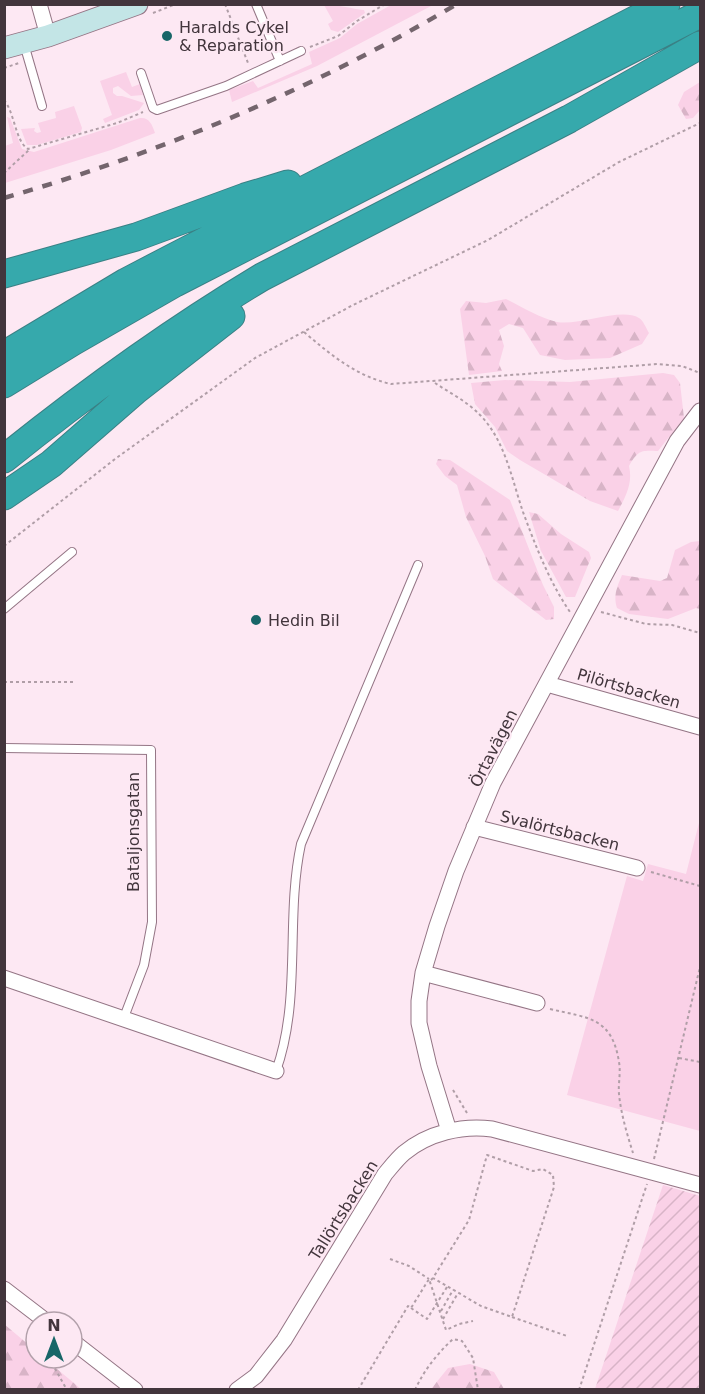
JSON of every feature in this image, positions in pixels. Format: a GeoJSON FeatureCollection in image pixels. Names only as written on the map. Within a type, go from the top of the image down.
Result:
{"type":"FeatureCollection","features":[{"type":"Feature","properties":{"kind":"highway"},"geometry":{"type":"LineString","coordinates":[[4,355],[126,282],[666,5]]}},
{"type":"Feature","properties":{"kind":"highway"},"geometry":{"type":"LineString","coordinates":[[4,384],[175,283],[700,14]]}},
{"type":"Feature","properties":{"kind":"highway"},"geometry":{"type":"LineString","coordinates":[[69,406],[231,295],[262,277],[569,119],[700,45]]}},
{"type":"Feature","properties":{"kind":"highway"},"geometry":{"type":"LineString","coordinates":[[4,274],[125,241],[245,197],[358,163]]}},
{"type":"Feature","properties":{"kind":"highway"},"geometry":{"type":"LineString","coordinates":[[4,459],[69,406],[117,360],[187,305],[385,176]]}},
{"type":"Feature","properties":{"kind":"highway"},"geometry":{"type":"LineString","coordinates":[[4,514],[51,464],[108,414],[182,353],[332,242]]}},
{"type":"Feature","properties":{"kind":"highway"},"geometry":{"type":"LineString","coordinates":[[4,496],[51,464]]}},
{"type":"Feature","properties":{"kind":"street"},"geometry":{"type":"LineString","coordinates":[[14,46],[137,4]]}},
{"type":"Feature","properties":{"kind":"street"},"geometry":{"type":"LineString","coordinates":[[42,5],[48,36]]}},
{"type":"Feature","properties":{"kind":"street","name":"Örtavägen"},"geometry":{"type":"LineString","coordinates":[[449,1131],[429,1066],[419,1023],[418,1001],[423,973],[452,882],[493,783],[677,441],[700,411]]}},
{"type":"Feature","properties":{"kind":"street","name":"Pilörtsbacken"},"geometry":{"type":"LineString","coordinates":[[547,684],[700,727]]}},
{"type":"Feature","properties":{"kind":"street","name":"Svalörtsbacken"},"geometry":{"type":"LineString","coordinates":[[474,827],[637,868]]}},
{"type":"Feature","properties":{"kind":"street"},"geometry":{"type":"LineString","coordinates":[[423,973],[537,1003]]}},
{"type":"Feature","properties":{"kind":"street"},"geometry":{"type":"LineString","coordinates":[[8,979],[276,1071]]}},
{"type":"Feature","properties":{"kind":"street","name":"Tallörtsbacken"},"geometry":{"type":"LineString","coordinates":[[237,1389],[256,1376],[284,1340],[385,1174],[405,1153],[428,1139],[449,1131],[479,1127],[492,1129],[700,1185]]}},
{"type":"Feature","properties":{"kind":"street"},"geometry":{"type":"LineString","coordinates":[[4,1289],[31,1310]]}},
{"type":"Feature","properties":{"kind":"street"},"geometry":{"type":"LineString","coordinates":[[84,1350],[135,1389]]}},
{"type":"Feature","properties":{"kind":"lane"},"geometry":{"type":"LineString","coordinates":[[256,4],[280,61]]}},
{"type":"Feature","properties":{"kind":"lane"},"geometry":{"type":"LineString","coordinates":[[14,46],[42,106]]}},
{"type":"Feature","properties":{"kind":"lane"},"geometry":{"type":"LineString","coordinates":[[141,73],[153,108],[156,110],[226,86],[301,51]]}},
{"type":"Feature","properties":{"kind":"lane"},"geometry":{"type":"LineString","coordinates":[[4,609],[72,552]]}},
{"type":"Feature","properties":{"kind":"lane"},"geometry":{"type":"LineString","coordinates":[[276,1071],[284,1048],[291,979],[294,878],[302,844],[418,565]]}},
{"type":"Feature","properties":{"kind":"lane","name":"Bataljonsgatan"},"geometry":{"type":"LineString","coordinates":[[4,748],[151,750],[152,922],[144,965],[123,1020]]}},
{"type":"Feature","properties":{"kind":"path"},"geometry":{"type":"LineString","coordinates":[[225,4],[252,74]]}},
{"type":"Feature","properties":{"kind":"path"},"geometry":{"type":"LineString","coordinates":[[301,51],[338,36],[385,4]]}},
{"type":"Feature","properties":{"kind":"path"},"geometry":{"type":"LineString","coordinates":[[4,100],[11,110],[22,144],[25,148],[30,149]]}},
{"type":"Feature","properties":{"kind":"path"},"geometry":{"type":"LineString","coordinates":[[4,172],[30,149],[117,123],[153,108]]}},
{"type":"Feature","properties":{"kind":"path"},"geometry":{"type":"LineString","coordinates":[[4,546],[185,407],[255,358],[303,331],[488,240],[619,162],[700,123]]}},
{"type":"Feature","properties":{"kind":"path"},"geometry":{"type":"LineString","coordinates":[[303,331],[338,361],[361,374],[391,384],[658,364],[682,366],[700,373]]}},
{"type":"Feature","properties":{"kind":"path"},"geometry":{"type":"LineString","coordinates":[[434,382],[481,415],[495,436],[507,462],[540,557],[570,612],[646,624],[672,625],[700,633]]}},
{"type":"Feature","properties":{"kind":"path"},"geometry":{"type":"LineString","coordinates":[[4,682],[73,682]]}},
{"type":"Feature","properties":{"kind":"path"},"geometry":{"type":"LineString","coordinates":[[637,868],[700,886]]}},
{"type":"Feature","properties":{"kind":"path"},"geometry":{"type":"LineString","coordinates":[[579,1389],[651,1170],[700,967]]}},
{"type":"Feature","properties":{"kind":"path"},"geometry":{"type":"LineString","coordinates":[[537,1003],[543,1007],[594,1020],[605,1027],[614,1038],[620,1064],[619,1093],[633,1155]]}},
{"type":"Feature","properties":{"kind":"path"},"geometry":{"type":"LineString","coordinates":[[679,1058],[700,1062]]}},
{"type":"Feature","properties":{"kind":"path"},"geometry":{"type":"LineString","coordinates":[[411,1308],[469,1220],[487,1155],[533,1171],[543,1169],[553,1175],[554,1187],[512,1317]]}},
{"type":"Feature","properties":{"kind":"path"},"geometry":{"type":"LineString","coordinates":[[390,1259],[409,1266],[481,1306],[567,1336]]}},
{"type":"Feature","properties":{"kind":"path"},"geometry":{"type":"LineString","coordinates":[[431,1279],[446,1330],[473,1321]]}},
{"type":"Feature","properties":{"kind":"path"},"geometry":{"type":"LineString","coordinates":[[358,1389],[408,1306],[427,1319],[448,1287]]}},
{"type":"Feature","properties":{"kind":"path"},"geometry":{"type":"LineString","coordinates":[[440,1311],[453,1290]]}},
{"type":"Feature","properties":{"kind":"path"},"geometry":{"type":"LineString","coordinates":[[443,1318],[458,1293]]}},
{"type":"Feature","properties":{"kind":"path"},"geometry":{"type":"LineString","coordinates":[[416,1389],[427,1368],[453,1339],[462,1341],[473,1358],[478,1389]]}},
{"type":"Feature","properties":{"kind":"path"},"geometry":{"type":"LineString","coordinates":[[56,1370],[67,1389]]}},
{"type":"Feature","properties":{"kind":"green space"},"geometry":{"type":"Polygon","coordinates":[[[324,5],[364,10],[365,13],[338,32],[331,30],[328,24],[333,21],[324,5]]]}},
{"type":"Feature","properties":{"kind":"green space"},"geometry":{"type":"Polygon","coordinates":[[[391,5],[433,5],[317,66],[232,102],[229,90],[253,81],[258,88],[312,64],[309,52],[340,38],[357,24],[391,5]]]}},
{"type":"Feature","properties":{"kind":"green space"},"geometry":{"type":"Polygon","coordinates":[[[126,72],[132,87],[140,84],[143,95],[131,96],[118,86],[113,88],[113,93],[144,103],[139,110],[105,123],[103,119],[112,115],[100,81],[126,72]]]}},
{"type":"Feature","properties":{"kind":"green space"},"geometry":{"type":"Polygon","coordinates":[[[700,82],[700,110],[693,118],[686,119],[678,105],[684,92],[700,82]]]}},
{"type":"Feature","properties":{"kind":"green space"},"geometry":{"type":"Polygon","coordinates":[[[74,106],[82,128],[81,132],[37,145],[27,145],[21,129],[35,128],[34,131],[37,133],[41,132],[38,123],[56,118],[55,112],[74,106]]]}},
{"type":"Feature","properties":{"kind":"green space"},"geometry":{"type":"Polygon","coordinates":[[[7,117],[10,118],[22,149],[34,152],[140,118],[150,122],[155,133],[111,150],[5,183],[5,146],[13,143],[7,117]]]}},
{"type":"Feature","properties":{"kind":"green space"},"geometry":{"type":"Polygon","coordinates":[[[506,299],[557,322],[577,322],[611,315],[631,315],[643,322],[649,333],[642,344],[610,358],[565,360],[540,355],[523,328],[509,324],[499,330],[504,346],[499,364],[502,371],[469,375],[460,309],[466,301],[486,303],[506,299]]]}},
{"type":"Feature","properties":{"kind":"green space"},"geometry":{"type":"Polygon","coordinates":[[[663,373],[674,375],[680,383],[684,418],[658,451],[644,451],[635,457],[629,466],[628,489],[618,511],[590,501],[507,451],[495,427],[475,404],[471,383],[505,380],[570,382],[663,373]]]}},
{"type":"Feature","properties":{"kind":"green space"},"geometry":{"type":"Polygon","coordinates":[[[438,459],[450,460],[510,500],[543,585],[554,607],[554,619],[546,620],[493,579],[485,556],[466,517],[457,485],[445,476],[436,464],[438,459]]]}},
{"type":"Feature","properties":{"kind":"green space"},"geometry":{"type":"Polygon","coordinates":[[[529,512],[538,514],[561,534],[589,552],[591,558],[575,597],[566,597],[541,551],[529,512]]]}},
{"type":"Feature","properties":{"kind":"green space"},"geometry":{"type":"Polygon","coordinates":[[[700,541],[700,609],[696,608],[668,619],[629,614],[617,608],[617,588],[622,575],[660,581],[667,578],[675,550],[691,542],[700,541]]]}},
{"type":"Feature","properties":{"kind":"green space"},"geometry":{"type":"Polygon","coordinates":[[[700,819],[700,1131],[567,1095],[627,876],[643,881],[648,864],[686,874],[700,819]]]}},
{"type":"Feature","properties":{"kind":"green space"},"geometry":{"type":"Polygon","coordinates":[[[663,1185],[700,1196],[700,1389],[595,1389],[663,1185]]]}},
{"type":"Feature","properties":{"kind":"green space"},"geometry":{"type":"Polygon","coordinates":[[[4,1324],[24,1341],[24,1370],[58,1370],[81,1389],[5,1389],[4,1324]]]}},
{"type":"Feature","properties":{"kind":"green space"},"geometry":{"type":"Polygon","coordinates":[[[470,1364],[494,1372],[504,1389],[431,1389],[448,1368],[470,1364]]]}},
{"type":"Feature","properties":{"kind":"railway"},"geometry":{"type":"LineString","coordinates":[[4,198],[122,160],[237,115],[349,63],[457,4]]}},
{"type":"Feature","properties":{"kind":"place","name":"Haralds Cykel & Reparation"},"geometry":{"type":"Point","coordinates":[167,36]}},
{"type":"Feature","properties":{"kind":"place","name":"Hedin Bil"},"geometry":{"type":"Point","coordinates":[256,620]}}]}
